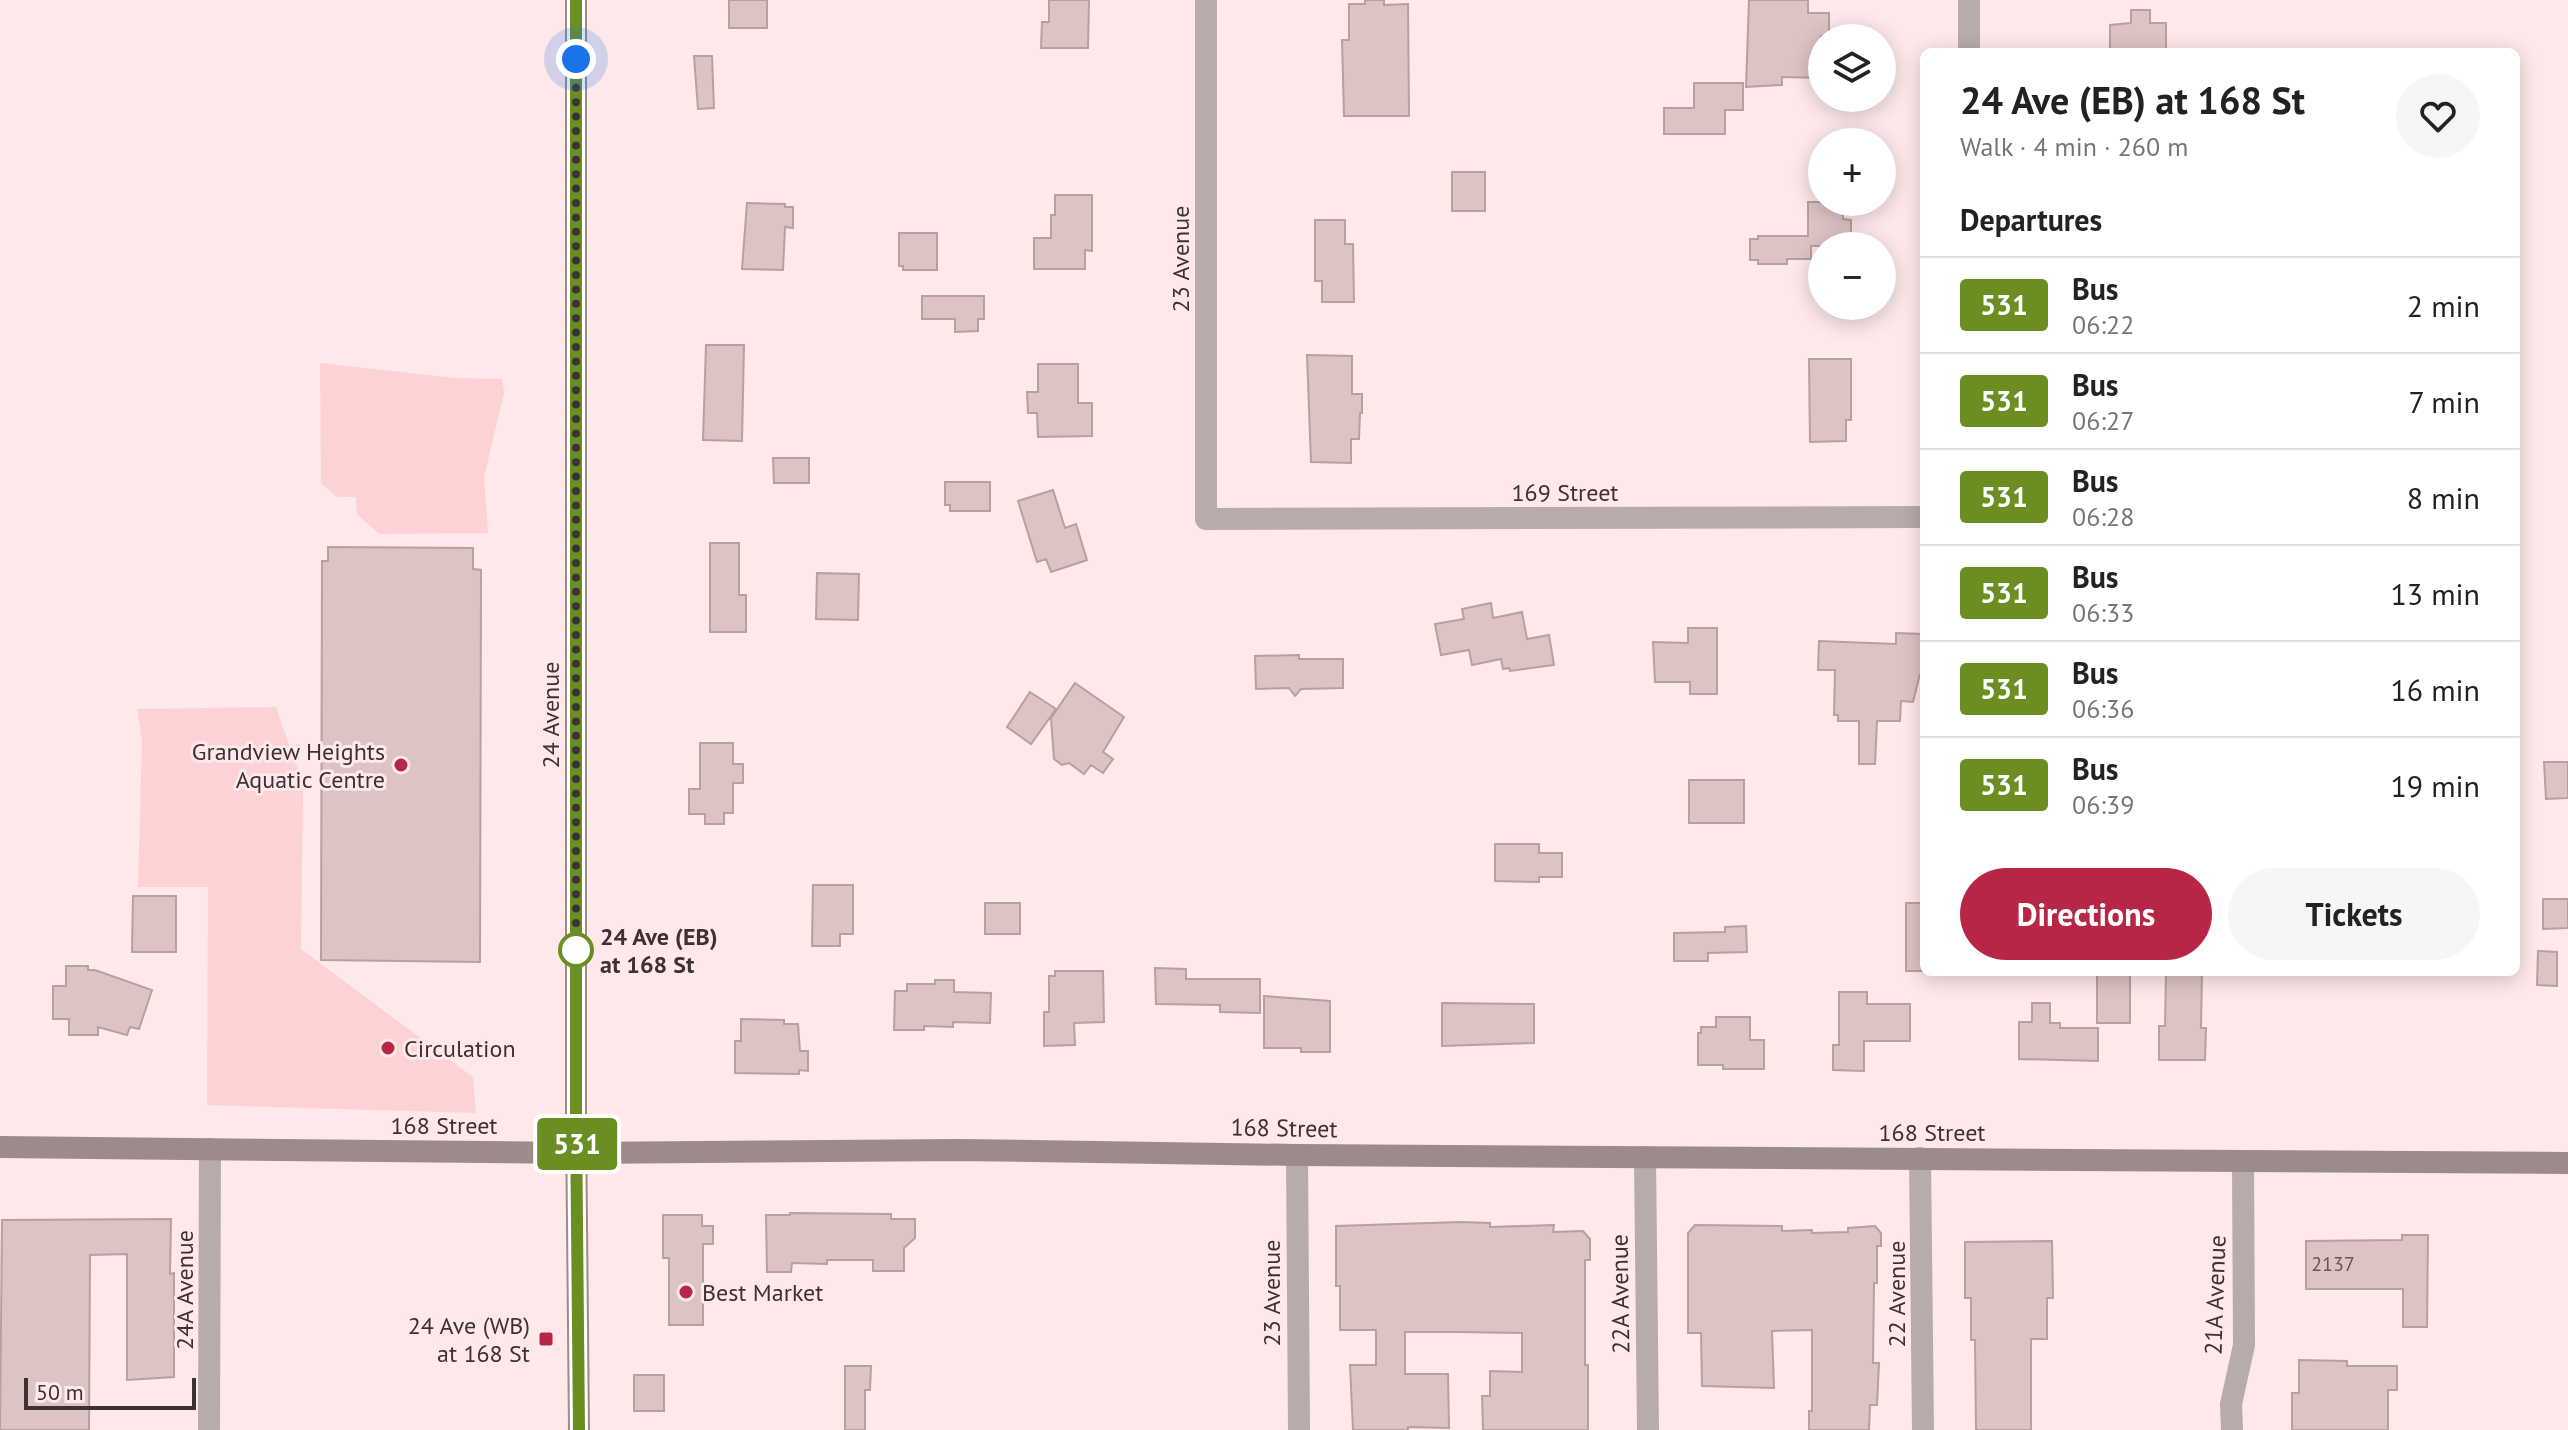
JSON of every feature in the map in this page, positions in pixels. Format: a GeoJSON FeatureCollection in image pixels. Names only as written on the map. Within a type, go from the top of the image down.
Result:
{"type":"FeatureCollection","features":[{"type":"Feature","properties":{"kind":"main road","name":"24 Avenue"},"geometry":{"type":"LineString","coordinates":[[576,0],[579,1430]]}},
{"type":"Feature","properties":{"kind":"main road","name":"168 Street"},"geometry":{"type":"LineString","coordinates":[[0,1147],[577,1153],[959,1150],[2568,1163]]}},
{"type":"Feature","properties":{"kind":"street","name":"23 Avenue"},"geometry":{"type":"LineString","coordinates":[[1206,0],[1206,519]]}},
{"type":"Feature","properties":{"kind":"street"},"geometry":{"type":"LineString","coordinates":[[1969,0],[1969,48]]}},
{"type":"Feature","properties":{"kind":"street","name":"169 Street"},"geometry":{"type":"LineString","coordinates":[[1206,519],[1920,517]]}},
{"type":"Feature","properties":{"kind":"street","name":"24A Avenue"},"geometry":{"type":"LineString","coordinates":[[209,1430],[210,1149]]}},
{"type":"Feature","properties":{"kind":"street","name":"23 Avenue"},"geometry":{"type":"LineString","coordinates":[[1297,1155],[1299,1430]]}},
{"type":"Feature","properties":{"kind":"street","name":"22A Avenue"},"geometry":{"type":"LineString","coordinates":[[1645,1157],[1648,1430]]}},
{"type":"Feature","properties":{"kind":"street","name":"22 Avenue"},"geometry":{"type":"LineString","coordinates":[[1920,1158],[1923,1430]]}},
{"type":"Feature","properties":{"kind":"street","name":"21A Avenue"},"geometry":{"type":"LineString","coordinates":[[2232,1430],[2231,1404],[2244,1345],[2243,1161]]}},
{"type":"Feature","properties":{"kind":"shaded area"},"geometry":{"type":"Polygon","coordinates":[[[320,363],[455,378],[502,379],[504,393],[484,477],[488,533],[379,534],[357,514],[356,497],[337,497],[321,483],[320,363]]]}},
{"type":"Feature","properties":{"kind":"shaded area"},"geometry":{"type":"Polygon","coordinates":[[[276,707],[303,784],[301,949],[473,1077],[476,1113],[207,1105],[208,887],[138,887],[142,741],[137,709],[276,707]]]}},
{"type":"Feature","properties":{"kind":"building"},"geometry":{"type":"Polygon","coordinates":[[[729,0],[767,0],[767,28],[729,28],[729,0]]]}},
{"type":"Feature","properties":{"kind":"building"},"geometry":{"type":"Polygon","coordinates":[[[1049,0],[1089,0],[1088,48],[1041,48],[1042,22],[1049,22],[1049,0]]]}},
{"type":"Feature","properties":{"kind":"building"},"geometry":{"type":"Polygon","coordinates":[[[1365,0],[1384,0],[1384,5],[1408,4],[1409,116],[1344,116],[1342,40],[1349,40],[1349,4],[1365,4],[1365,0]]]}},
{"type":"Feature","properties":{"kind":"building"},"geometry":{"type":"Polygon","coordinates":[[[1749,0],[1808,0],[1808,13],[1829,13],[1829,24],[1808,24],[1808,78],[1782,77],[1782,85],[1746,87],[1749,0]]]}},
{"type":"Feature","properties":{"kind":"building"},"geometry":{"type":"Polygon","coordinates":[[[2131,10],[2150,10],[2150,23],[2166,23],[2166,48],[2110,48],[2110,25],[2131,23],[2131,10]]]}},
{"type":"Feature","properties":{"kind":"building"},"geometry":{"type":"Polygon","coordinates":[[[694,56],[712,56],[714,108],[698,109],[694,56]]]}},
{"type":"Feature","properties":{"kind":"building"},"geometry":{"type":"Polygon","coordinates":[[[1694,83],[1743,83],[1743,110],[1725,110],[1725,134],[1664,134],[1664,108],[1694,108],[1694,83]]]}},
{"type":"Feature","properties":{"kind":"building"},"geometry":{"type":"Polygon","coordinates":[[[1452,172],[1485,172],[1485,211],[1452,211],[1452,172]]]}},
{"type":"Feature","properties":{"kind":"building"},"geometry":{"type":"Polygon","coordinates":[[[1055,195],[1092,195],[1092,251],[1085,250],[1085,269],[1034,269],[1034,238],[1051,238],[1055,195]]]}},
{"type":"Feature","properties":{"kind":"building"},"geometry":{"type":"Polygon","coordinates":[[[747,203],[793,207],[793,228],[785,227],[783,270],[742,269],[747,203]]]}},
{"type":"Feature","properties":{"kind":"building"},"geometry":{"type":"Polygon","coordinates":[[[1808,216],[1843,216],[1843,219],[1851,220],[1851,232],[1808,232],[1808,216]]]}},
{"type":"Feature","properties":{"kind":"building"},"geometry":{"type":"Polygon","coordinates":[[[1315,220],[1345,220],[1345,244],[1353,244],[1354,302],[1322,302],[1322,281],[1315,281],[1315,220]]]}},
{"type":"Feature","properties":{"kind":"building"},"geometry":{"type":"Polygon","coordinates":[[[899,233],[937,233],[937,270],[903,270],[903,266],[899,266],[899,233]]]}},
{"type":"Feature","properties":{"kind":"building"},"geometry":{"type":"Polygon","coordinates":[[[1758,236],[1808,236],[1808,259],[1787,259],[1787,264],[1758,264],[1758,260],[1750,260],[1750,239],[1758,239],[1758,236]]]}},
{"type":"Feature","properties":{"kind":"building"},"geometry":{"type":"Polygon","coordinates":[[[922,296],[984,296],[984,319],[978,319],[978,331],[955,332],[955,319],[922,319],[922,296]]]}},
{"type":"Feature","properties":{"kind":"building"},"geometry":{"type":"Polygon","coordinates":[[[706,345],[744,345],[742,441],[703,440],[706,345]]]}},
{"type":"Feature","properties":{"kind":"building"},"geometry":{"type":"Polygon","coordinates":[[[1307,355],[1352,356],[1352,394],[1362,394],[1362,413],[1359,439],[1351,439],[1351,463],[1311,462],[1307,355]]]}},
{"type":"Feature","properties":{"kind":"building"},"geometry":{"type":"Polygon","coordinates":[[[1809,359],[1851,359],[1851,420],[1846,420],[1846,441],[1810,442],[1809,359]]]}},
{"type":"Feature","properties":{"kind":"building"},"geometry":{"type":"Polygon","coordinates":[[[1038,364],[1078,364],[1078,403],[1092,403],[1092,436],[1038,437],[1037,413],[1028,413],[1027,392],[1038,392],[1038,364]]]}},
{"type":"Feature","properties":{"kind":"building"},"geometry":{"type":"Polygon","coordinates":[[[773,458],[809,458],[809,483],[774,483],[773,458]]]}},
{"type":"Feature","properties":{"kind":"building"},"geometry":{"type":"Polygon","coordinates":[[[945,482],[990,482],[990,511],[950,511],[950,505],[945,505],[945,482]]]}},
{"type":"Feature","properties":{"kind":"building"},"geometry":{"type":"Polygon","coordinates":[[[1053,490],[1065,528],[1076,524],[1087,560],[1051,572],[1046,559],[1037,562],[1018,501],[1053,490]]]}},
{"type":"Feature","properties":{"kind":"building"},"geometry":{"type":"Polygon","coordinates":[[[710,543],[739,543],[739,595],[746,595],[746,632],[710,632],[710,543]]]}},
{"type":"Feature","properties":{"kind":"building","name":"Grandview Heights Aquatic Centre"},"geometry":{"type":"Polygon","coordinates":[[[328,547],[473,548],[473,569],[481,570],[480,962],[321,960],[322,561],[328,561],[328,547]]]}},
{"type":"Feature","properties":{"kind":"building"},"geometry":{"type":"Polygon","coordinates":[[[817,573],[859,574],[858,620],[816,619],[817,573]]]}},
{"type":"Feature","properties":{"kind":"building"},"geometry":{"type":"Polygon","coordinates":[[[1491,603],[1493,618],[1522,612],[1527,639],[1549,635],[1554,665],[1510,671],[1509,668],[1503,669],[1501,659],[1472,665],[1469,650],[1441,655],[1435,624],[1464,619],[1462,609],[1491,603]]]}},
{"type":"Feature","properties":{"kind":"building"},"geometry":{"type":"Polygon","coordinates":[[[1688,628],[1717,628],[1717,694],[1690,694],[1690,682],[1655,682],[1653,642],[1688,643],[1688,628]]]}},
{"type":"Feature","properties":{"kind":"building"},"geometry":{"type":"Polygon","coordinates":[[[1896,633],[1920,634],[1920,674],[1913,702],[1901,701],[1900,721],[1877,721],[1875,764],[1859,764],[1859,721],[1838,721],[1838,715],[1834,715],[1835,670],[1818,670],[1819,641],[1896,644],[1896,633]]]}},
{"type":"Feature","properties":{"kind":"building"},"geometry":{"type":"Polygon","coordinates":[[[1299,655],[1299,659],[1343,659],[1343,688],[1301,689],[1295,696],[1289,688],[1256,689],[1255,656],[1299,655]]]}},
{"type":"Feature","properties":{"kind":"building"},"geometry":{"type":"Polygon","coordinates":[[[1075,683],[1124,717],[1103,752],[1113,759],[1103,773],[1091,765],[1084,774],[1069,763],[1062,765],[1054,759],[1051,718],[1075,683]]]}},
{"type":"Feature","properties":{"kind":"building"},"geometry":{"type":"Polygon","coordinates":[[[1030,692],[1056,709],[1031,744],[1007,727],[1030,692]]]}},
{"type":"Feature","properties":{"kind":"building"},"geometry":{"type":"Polygon","coordinates":[[[700,743],[733,743],[733,764],[743,764],[743,783],[733,783],[733,813],[724,813],[724,824],[705,824],[705,814],[689,814],[689,789],[700,789],[700,743]]]}},
{"type":"Feature","properties":{"kind":"building"},"geometry":{"type":"Polygon","coordinates":[[[2544,762],[2568,762],[2568,798],[2546,799],[2544,762]]]}},
{"type":"Feature","properties":{"kind":"building"},"geometry":{"type":"Polygon","coordinates":[[[1689,780],[1744,780],[1744,823],[1689,823],[1689,780]]]}},
{"type":"Feature","properties":{"kind":"building"},"geometry":{"type":"Polygon","coordinates":[[[1495,844],[1539,844],[1539,853],[1562,853],[1562,877],[1539,877],[1539,882],[1495,881],[1495,844]]]}},
{"type":"Feature","properties":{"kind":"building"},"geometry":{"type":"Polygon","coordinates":[[[813,885],[853,885],[853,934],[840,934],[840,946],[812,946],[813,885]]]}},
{"type":"Feature","properties":{"kind":"building"},"geometry":{"type":"Polygon","coordinates":[[[133,896],[176,896],[176,952],[132,952],[133,896]]]}},
{"type":"Feature","properties":{"kind":"building"},"geometry":{"type":"Polygon","coordinates":[[[2543,899],[2568,899],[2568,928],[2543,929],[2543,899]]]}},
{"type":"Feature","properties":{"kind":"building"},"geometry":{"type":"Polygon","coordinates":[[[985,903],[1020,903],[1020,934],[985,934],[985,903]]]}},
{"type":"Feature","properties":{"kind":"building"},"geometry":{"type":"Polygon","coordinates":[[[1906,903],[1920,903],[1920,971],[1906,971],[1906,903]]]}},
{"type":"Feature","properties":{"kind":"building"},"geometry":{"type":"Polygon","coordinates":[[[1746,926],[1747,952],[1708,953],[1708,961],[1674,961],[1674,933],[1725,932],[1725,927],[1746,926]]]}},
{"type":"Feature","properties":{"kind":"building"},"geometry":{"type":"Polygon","coordinates":[[[2538,951],[2557,952],[2557,986],[2537,985],[2538,951]]]}},
{"type":"Feature","properties":{"kind":"building"},"geometry":{"type":"Polygon","coordinates":[[[66,966],[88,966],[88,970],[152,990],[139,1029],[130,1027],[127,1035],[98,1027],[98,1035],[69,1035],[69,1019],[53,1019],[53,986],[66,986],[66,966]]]}},
{"type":"Feature","properties":{"kind":"building"},"geometry":{"type":"Polygon","coordinates":[[[1155,968],[1186,969],[1186,979],[1260,979],[1260,1013],[1220,1012],[1220,1005],[1156,1004],[1155,968]]]}},
{"type":"Feature","properties":{"kind":"building"},"geometry":{"type":"Polygon","coordinates":[[[1055,971],[1103,971],[1104,1022],[1074,1023],[1075,1045],[1044,1046],[1044,1012],[1049,1012],[1049,976],[1055,976],[1055,971]]]}},
{"type":"Feature","properties":{"kind":"building"},"geometry":{"type":"Polygon","coordinates":[[[2097,976],[2130,976],[2130,1023],[2097,1023],[2097,976]]]}},
{"type":"Feature","properties":{"kind":"building"},"geometry":{"type":"Polygon","coordinates":[[[2166,976],[2202,976],[2201,1028],[2206,1028],[2205,1060],[2159,1060],[2159,1026],[2165,1026],[2166,976]]]}},
{"type":"Feature","properties":{"kind":"building"},"geometry":{"type":"Polygon","coordinates":[[[935,980],[954,980],[954,992],[991,993],[990,1023],[953,1022],[953,1027],[924,1026],[924,1030],[894,1030],[895,991],[907,991],[907,984],[935,984],[935,980]]]}},
{"type":"Feature","properties":{"kind":"building"},"geometry":{"type":"Polygon","coordinates":[[[1839,992],[1867,992],[1867,1004],[1910,1004],[1910,1041],[1864,1041],[1864,1071],[1833,1070],[1833,1045],[1839,1045],[1839,992]]]}},
{"type":"Feature","properties":{"kind":"building"},"geometry":{"type":"Polygon","coordinates":[[[1264,996],[1330,1001],[1330,1052],[1264,1048],[1264,996]]]}},
{"type":"Feature","properties":{"kind":"building"},"geometry":{"type":"Polygon","coordinates":[[[1442,1003],[1534,1004],[1534,1043],[1442,1046],[1442,1003]]]}},
{"type":"Feature","properties":{"kind":"building"},"geometry":{"type":"Polygon","coordinates":[[[2032,1003],[2050,1003],[2050,1023],[2060,1023],[2060,1028],[2098,1028],[2098,1061],[2019,1059],[2019,1022],[2032,1022],[2032,1003]]]}},
{"type":"Feature","properties":{"kind":"building"},"geometry":{"type":"Polygon","coordinates":[[[1716,1017],[1750,1017],[1750,1040],[1764,1040],[1764,1069],[1723,1069],[1723,1065],[1698,1065],[1698,1033],[1701,1033],[1701,1027],[1716,1027],[1716,1017]]]}},
{"type":"Feature","properties":{"kind":"building"},"geometry":{"type":"Polygon","coordinates":[[[741,1019],[784,1020],[784,1024],[798,1024],[800,1051],[808,1051],[808,1071],[799,1070],[799,1074],[735,1073],[735,1041],[741,1041],[741,1019]]]}},
{"type":"Feature","properties":{"kind":"building"},"geometry":{"type":"Polygon","coordinates":[[[891,1214],[891,1219],[915,1219],[915,1238],[904,1248],[904,1271],[873,1271],[873,1260],[827,1260],[827,1264],[792,1263],[791,1272],[767,1272],[766,1215],[891,1214]]]}},
{"type":"Feature","properties":{"kind":"building","name":"Best Market"},"geometry":{"type":"Polygon","coordinates":[[[663,1215],[702,1215],[702,1226],[713,1226],[713,1244],[703,1244],[703,1325],[669,1325],[669,1258],[663,1258],[663,1215]]]}},
{"type":"Feature","properties":{"kind":"building"},"geometry":{"type":"Polygon","coordinates":[[[171,1219],[174,1377],[127,1380],[127,1254],[90,1255],[89,1430],[0,1430],[2,1220],[171,1219]]]}},
{"type":"Feature","properties":{"kind":"building"},"geometry":{"type":"Polygon","coordinates":[[[1490,1223],[1490,1227],[1554,1225],[1553,1232],[1583,1231],[1590,1239],[1590,1260],[1585,1260],[1588,1430],[1483,1430],[1482,1396],[1490,1396],[1490,1371],[1522,1372],[1522,1333],[1405,1332],[1405,1374],[1448,1374],[1449,1428],[1353,1430],[1350,1365],[1376,1365],[1376,1330],[1340,1330],[1336,1226],[1490,1223]]]}},
{"type":"Feature","properties":{"kind":"building"},"geometry":{"type":"Polygon","coordinates":[[[1695,1225],[1782,1226],[1782,1231],[1812,1230],[1812,1233],[1848,1232],[1848,1228],[1875,1226],[1881,1233],[1881,1246],[1877,1246],[1877,1283],[1874,1283],[1873,1363],[1879,1363],[1877,1405],[1870,1405],[1869,1430],[1809,1430],[1809,1411],[1812,1411],[1812,1330],[1772,1331],[1774,1388],[1702,1386],[1701,1333],[1688,1333],[1688,1233],[1695,1225]]]}},
{"type":"Feature","properties":{"kind":"building"},"geometry":{"type":"Polygon","coordinates":[[[2402,1235],[2428,1235],[2427,1327],[2403,1327],[2403,1289],[2306,1289],[2306,1241],[2402,1240],[2402,1235]]]}},
{"type":"Feature","properties":{"kind":"building"},"geometry":{"type":"Polygon","coordinates":[[[2052,1241],[2053,1298],[2047,1298],[2047,1339],[2031,1339],[2031,1430],[1976,1430],[1975,1340],[1971,1340],[1971,1298],[1965,1298],[1965,1242],[2052,1241]]]}},
{"type":"Feature","properties":{"kind":"building"},"geometry":{"type":"Polygon","coordinates":[[[2299,1360],[2347,1361],[2347,1366],[2397,1366],[2397,1390],[2388,1390],[2388,1430],[2292,1430],[2292,1393],[2299,1393],[2299,1360]]]}},
{"type":"Feature","properties":{"kind":"building"},"geometry":{"type":"Polygon","coordinates":[[[845,1366],[871,1366],[870,1390],[865,1390],[865,1430],[845,1430],[845,1366]]]}},
{"type":"Feature","properties":{"kind":"building"},"geometry":{"type":"Polygon","coordinates":[[[634,1375],[664,1375],[664,1411],[634,1411],[634,1375]]]}},
{"type":"Feature","properties":{"kind":"bus line","name":"531"},"geometry":{"type":"LineString","coordinates":[[576,0],[579,1430]]}},
{"type":"Feature","properties":{"kind":"place","name":"Grandview Heights Aquatic Centre"},"geometry":{"type":"Point","coordinates":[401,765]}},
{"type":"Feature","properties":{"kind":"place","name":"24 Ave (EB) at 168 St"},"geometry":{"type":"Point","coordinates":[576,950]}},
{"type":"Feature","properties":{"kind":"place","name":"Circulation"},"geometry":{"type":"Point","coordinates":[388,1048]}},
{"type":"Feature","properties":{"kind":"place","name":"Best Market"},"geometry":{"type":"Point","coordinates":[686,1292]}},
{"type":"Feature","properties":{"kind":"place","name":"24 Ave (WB) at 168 St"},"geometry":{"type":"Point","coordinates":[546,1339]}},
{"type":"Feature","properties":{"kind":"route"},"geometry":{"type":"LineString","coordinates":[[576,59],[576,950]]}}]}
